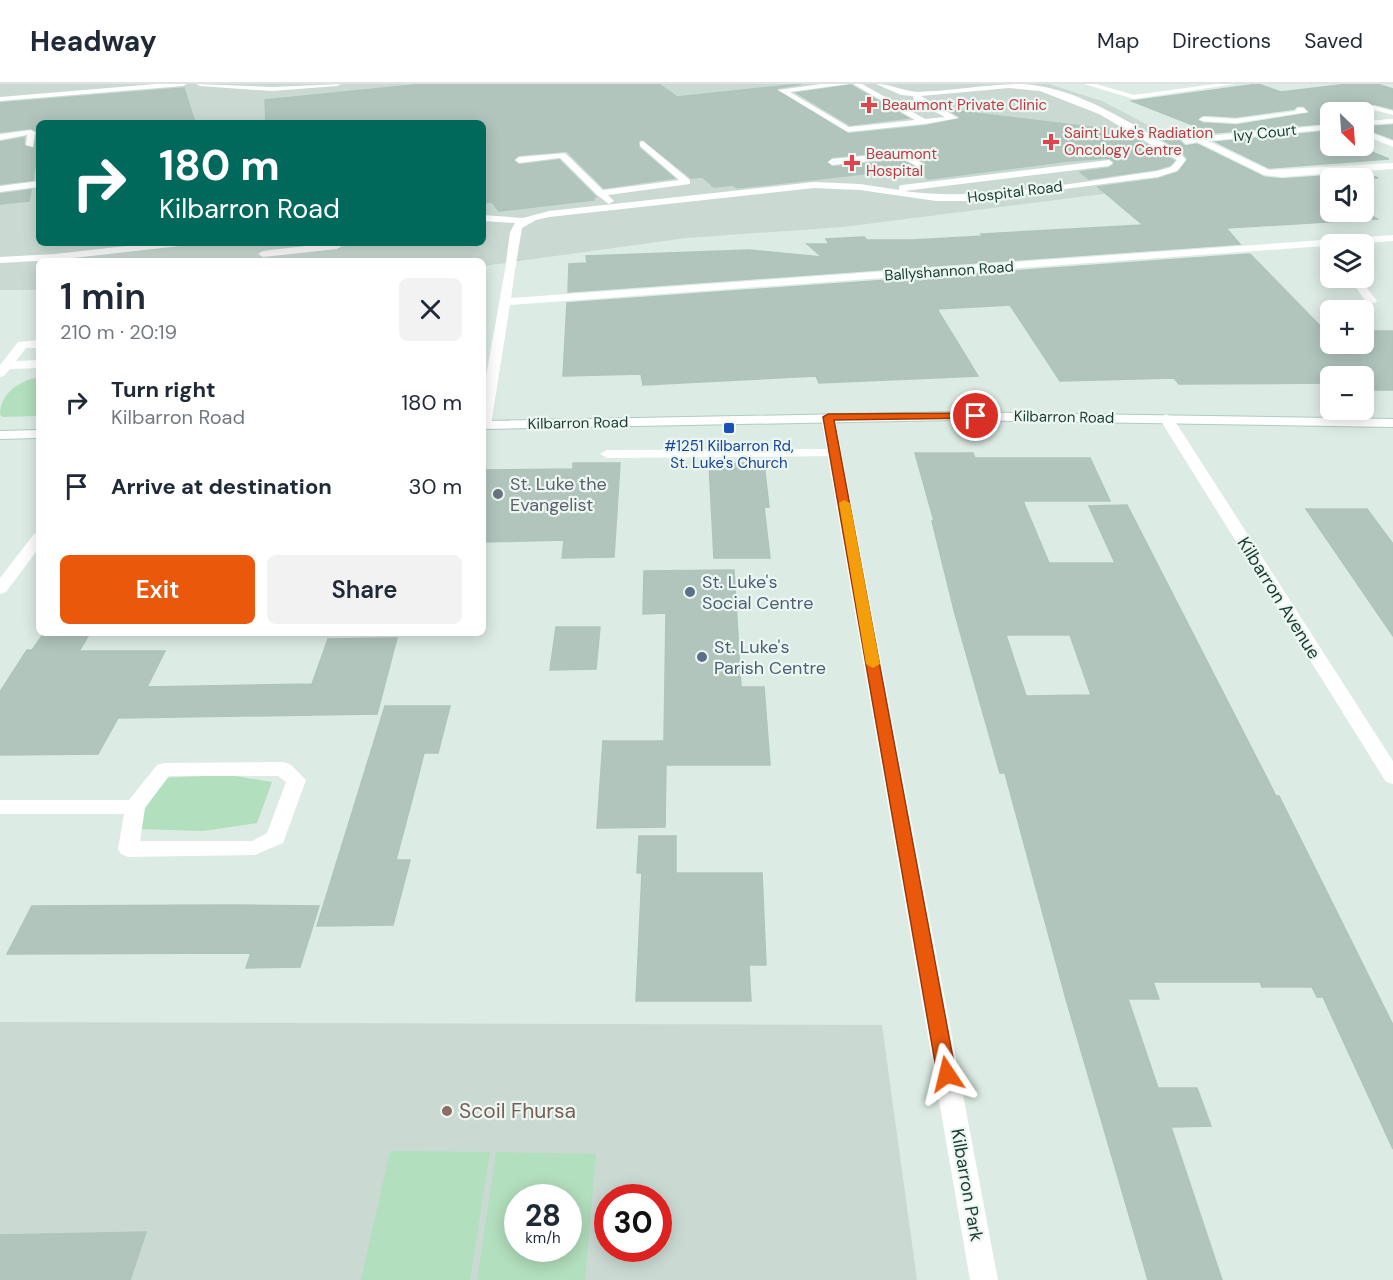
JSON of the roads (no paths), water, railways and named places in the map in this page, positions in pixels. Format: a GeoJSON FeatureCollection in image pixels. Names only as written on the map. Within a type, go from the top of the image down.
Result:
{"type":"FeatureCollection","features":[{"type":"Feature","properties":{"kind":"street"},"geometry":{"type":"LineString","coordinates":[[0,90],[79,84]]}},
{"type":"Feature","properties":{"kind":"street"},"geometry":{"type":"LineString","coordinates":[[0,99],[183,84]]}},
{"type":"Feature","properties":{"kind":"street"},"geometry":{"type":"LineString","coordinates":[[200,84],[272,89],[337,84]]}},
{"type":"Feature","properties":{"kind":"street"},"geometry":{"type":"LineString","coordinates":[[845,84],[782,90],[849,130],[954,118],[917,99],[917,94]]}},
{"type":"Feature","properties":{"kind":"street"},"geometry":{"type":"LineString","coordinates":[[857,84],[925,122]]}},
{"type":"Feature","properties":{"kind":"street","name":"Hospital Road"},"geometry":{"type":"LineString","coordinates":[[486,218],[522,221],[549,214],[814,185],[861,187],[936,198],[971,198],[1158,174],[1174,169],[1182,160],[1177,154],[1116,120],[1053,92],[1034,87],[1006,86],[917,94],[904,93],[884,84]]}},
{"type":"Feature","properties":{"kind":"street"},"geometry":{"type":"LineString","coordinates":[[1088,84],[1134,97],[1232,84]]}},
{"type":"Feature","properties":{"kind":"street"},"geometry":{"type":"LineString","coordinates":[[214,96],[211,88],[219,86]]}},
{"type":"Feature","properties":{"kind":"street"},"geometry":{"type":"LineString","coordinates":[[1374,108],[1393,113]]}},
{"type":"Feature","properties":{"kind":"street"},"geometry":{"type":"LineString","coordinates":[[1203,119],[1236,121],[1304,112],[1300,110]]}},
{"type":"Feature","properties":{"kind":"street"},"geometry":{"type":"LineString","coordinates":[[1265,118],[1294,130]]}},
{"type":"Feature","properties":{"kind":"street"},"geometry":{"type":"LineString","coordinates":[[1374,122],[1393,121]]}},
{"type":"Feature","properties":{"kind":"street","name":"Ivy Court"},"geometry":{"type":"LineString","coordinates":[[1186,141],[1320,128]]}},
{"type":"Feature","properties":{"kind":"street"},"geometry":{"type":"LineString","coordinates":[[0,138],[8,134],[31,132],[30,145]]}},
{"type":"Feature","properties":{"kind":"street"},"geometry":{"type":"LineString","coordinates":[[1374,136],[1393,144]]}},
{"type":"Feature","properties":{"kind":"street","name":"Ivy Court"},"geometry":{"type":"LineString","coordinates":[[1199,140],[1266,173],[1282,174],[1393,166]]}},
{"type":"Feature","properties":{"kind":"street"},"geometry":{"type":"LineString","coordinates":[[600,193],[687,182],[643,144]]}},
{"type":"Feature","properties":{"kind":"street"},"geometry":{"type":"LineString","coordinates":[[832,162],[904,154],[935,173]]}},
{"type":"Feature","properties":{"kind":"street"},"geometry":{"type":"LineString","coordinates":[[519,160],[562,155],[614,206]]}},
{"type":"Feature","properties":{"kind":"street"},"geometry":{"type":"LineString","coordinates":[[896,192],[935,173],[1109,164]]}},
{"type":"Feature","properties":{"kind":"street"},"geometry":{"type":"LineString","coordinates":[[0,189],[36,184]]}},
{"type":"Feature","properties":{"kind":"street"},"geometry":{"type":"LineString","coordinates":[[628,205],[637,214]]}},
{"type":"Feature","properties":{"kind":"street"},"geometry":{"type":"LineString","coordinates":[[486,407],[505,302],[515,228],[522,221]]}},
{"type":"Feature","properties":{"kind":"street","name":"Ballyshannon Road"},"geometry":{"type":"LineString","coordinates":[[1374,241],[1393,238]]}},
{"type":"Feature","properties":{"kind":"street"},"geometry":{"type":"LineString","coordinates":[[37,258],[142,246]]}},
{"type":"Feature","properties":{"kind":"street"},"geometry":{"type":"LineString","coordinates":[[161,258],[172,246]]}},
{"type":"Feature","properties":{"kind":"street"},"geometry":{"type":"LineString","coordinates":[[263,254],[337,246]]}},
{"type":"Feature","properties":{"kind":"street","name":"Ballyshannon Road"},"geometry":{"type":"LineString","coordinates":[[505,302],[1320,248]]}},
{"type":"Feature","properties":{"kind":"street"},"geometry":{"type":"LineString","coordinates":[[0,260],[36,258]]}},
{"type":"Feature","properties":{"kind":"street"},"geometry":{"type":"LineString","coordinates":[[1361,288],[1370,300]]}},
{"type":"Feature","properties":{"kind":"street"},"geometry":{"type":"LineString","coordinates":[[3,369],[22,345],[36,344]]}},
{"type":"Feature","properties":{"kind":"street"},"geometry":{"type":"LineString","coordinates":[[3,369],[36,364]]}},
{"type":"Feature","properties":{"kind":"street","name":"Kilbarron Road"},"geometry":{"type":"LineString","coordinates":[[486,424],[964,416],[1393,423]]}},
{"type":"Feature","properties":{"kind":"street","name":"Kilbarron Park"},"geometry":{"type":"LineString","coordinates":[[828,417],[984,1280]]}},
{"type":"Feature","properties":{"kind":"street","name":"Kilbarron Avenue"},"geometry":{"type":"LineString","coordinates":[[1166,418],[1393,777]]}},
{"type":"Feature","properties":{"kind":"street"},"geometry":{"type":"LineString","coordinates":[[0,435],[36,434]]}},
{"type":"Feature","properties":{"kind":"street"},"geometry":{"type":"LineString","coordinates":[[607,454],[835,453]]}},
{"type":"Feature","properties":{"kind":"street"},"geometry":{"type":"LineString","coordinates":[[0,589],[36,541]]}},
{"type":"Feature","properties":{"kind":"street"},"geometry":{"type":"LineString","coordinates":[[283,769],[296,780],[276,838],[255,848],[128,849],[135,807],[164,770],[283,769]]}},
{"type":"Feature","properties":{"kind":"street"},"geometry":{"type":"LineString","coordinates":[[0,807],[135,807]]}},
{"type":"Feature","properties":{"kind":"place","name":"Beaumont Private Clinic"},"geometry":{"type":"Point","coordinates":[869,105]}},
{"type":"Feature","properties":{"kind":"place","name":"Saint Luke's Radiation Oncology Centre"},"geometry":{"type":"Point","coordinates":[1051,142]}},
{"type":"Feature","properties":{"kind":"place","name":"Beaumont Hospital"},"geometry":{"type":"Point","coordinates":[852,163]}},
{"type":"Feature","properties":{"kind":"place","name":"#1251 Kilbarron Rd, St. Luke's Church"},"geometry":{"type":"Point","coordinates":[729,428]}},
{"type":"Feature","properties":{"kind":"place","name":"St. Luke the Evangelist"},"geometry":{"type":"Point","coordinates":[498,494]}},
{"type":"Feature","properties":{"kind":"place","name":"St. Luke's Social Centre"},"geometry":{"type":"Point","coordinates":[690,592]}},
{"type":"Feature","properties":{"kind":"place","name":"St. Luke's Parish Centre"},"geometry":{"type":"Point","coordinates":[702,657]}},
{"type":"Feature","properties":{"kind":"place","name":"Scoil Fhursa"},"geometry":{"type":"Point","coordinates":[447,1111]}}]}
